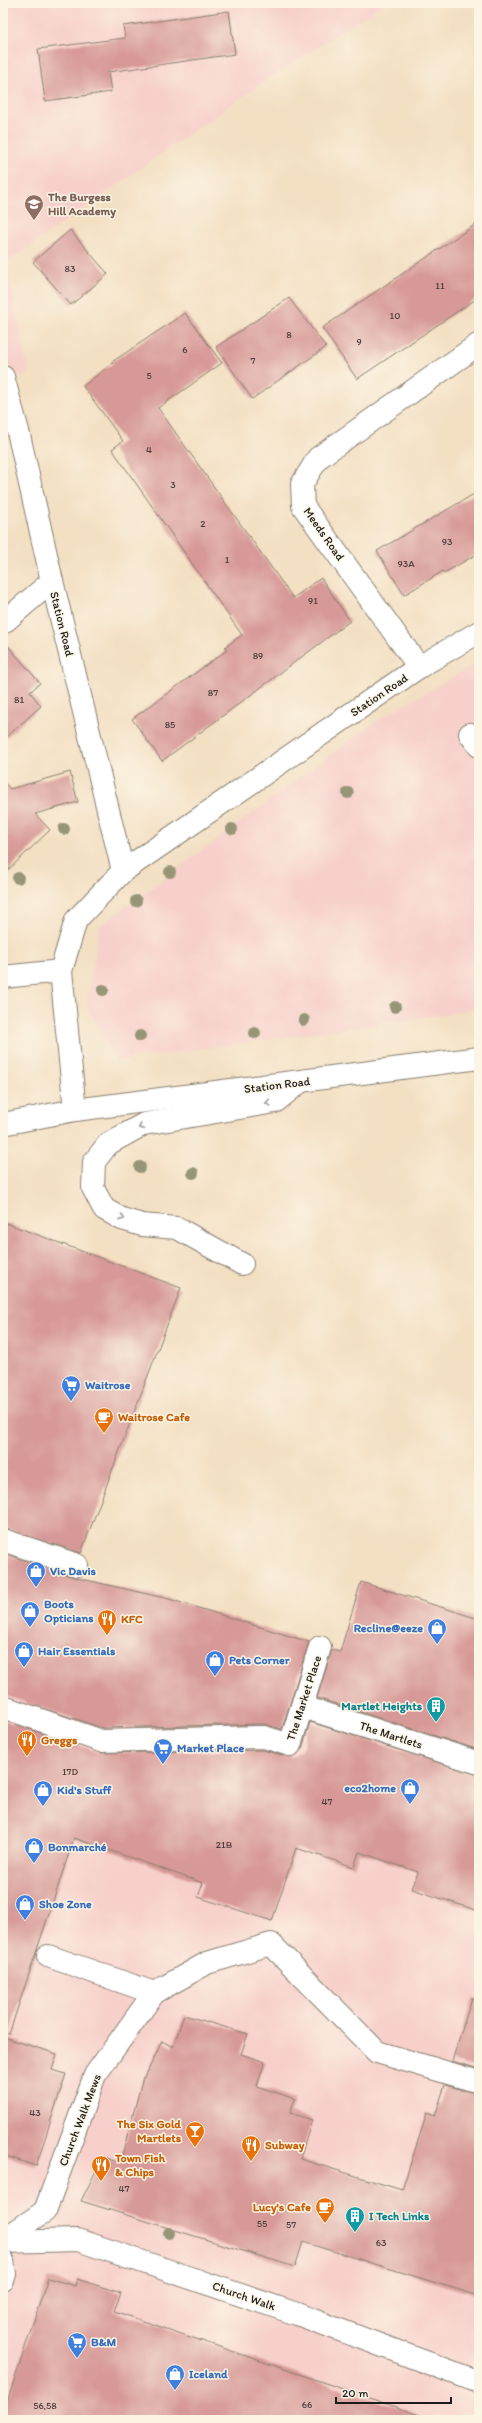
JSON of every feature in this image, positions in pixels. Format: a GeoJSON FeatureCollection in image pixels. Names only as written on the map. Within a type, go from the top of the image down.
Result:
{"type":"FeatureCollection","features":[{"type":"Feature","properties":{"kind":"street","name":"Meeds Road"},"geometry":{"type":"LineString","coordinates":[[419,667],[303,506],[302,484],[318,458],[479,344]]}},
{"type":"Feature","properties":{"kind":"street","name":"Station Road"},"geometry":{"type":"LineString","coordinates":[[3,377],[18,431],[52,581],[124,871]]}},
{"type":"Feature","properties":{"kind":"street"},"geometry":{"type":"LineString","coordinates":[[3,623],[52,581]]}},
{"type":"Feature","properties":{"kind":"street","name":"Station Road"},"geometry":{"type":"LineString","coordinates":[[74,1110],[61,970],[76,920],[124,871],[419,667],[479,632]]}},
{"type":"Feature","properties":{"kind":"street"},"geometry":{"type":"LineString","coordinates":[[3,977],[61,970]]}},
{"type":"Feature","properties":{"kind":"street","name":"Station Road"},"geometry":{"type":"LineString","coordinates":[[3,1124],[74,1110],[479,1058]]}},
{"type":"Feature","properties":{"kind":"street"},"geometry":{"type":"LineString","coordinates":[[242,1264],[177,1228],[142,1225],[122,1219],[104,1209],[93,1188],[94,1162],[108,1144],[144,1124],[274,1102],[300,1082]]}},
{"type":"Feature","properties":{"kind":"street"},"geometry":{"type":"LineString","coordinates":[[3,1540],[77,1565]]}},
{"type":"Feature","properties":{"kind":"street","name":"The Market Place"},"geometry":{"type":"LineString","coordinates":[[3,1707],[101,1741],[264,1737],[290,1745],[320,1647]]}},
{"type":"Feature","properties":{"kind":"street","name":"The Martlets"},"geometry":{"type":"LineString","coordinates":[[302,1707],[479,1763]]}},
{"type":"Feature","properties":{"kind":"street"},"geometry":{"type":"LineString","coordinates":[[48,1956],[154,1993],[207,1963],[271,1944],[377,2052],[479,2082]]}},
{"type":"Feature","properties":{"kind":"street","name":"Church Walk Mews"},"geometry":{"type":"LineString","coordinates":[[3,2241],[45,2211],[95,2075],[154,1993]]}},
{"type":"Feature","properties":{"kind":"street","name":"Church Walk"},"geometry":{"type":"LineString","coordinates":[[3,2241],[78,2240],[297,2314],[479,2382]]}},
{"type":"Feature","properties":{"kind":"street"},"geometry":{"type":"LineString","coordinates":[[3,2261],[5,2274],[3,2280]]}},
{"type":"Feature","properties":{"kind":"shaded area","name":"The Burgess Hill Academy"},"geometry":{"type":"Polygon","coordinates":[[[3,3],[385,3],[265,81],[6,263],[29,374],[3,378],[3,3]]]}},
{"type":"Feature","properties":{"kind":"shaded area"},"geometry":{"type":"Polygon","coordinates":[[[479,662],[479,1007],[447,1014],[116,1061],[86,1005],[100,926],[381,718],[479,662]]]}},
{"type":"Feature","properties":{"kind":"shaded area"},"geometry":{"type":"Polygon","coordinates":[[[3,1222],[181,1288],[73,1576],[169,1599],[320,1647],[338,1656],[360,1581],[479,1619],[479,2420],[3,2420],[3,1222]]]}},
{"type":"Feature","properties":{"kind":"building"},"geometry":{"type":"Polygon","coordinates":[[[229,11],[235,54],[108,72],[111,92],[45,101],[38,49],[125,38],[123,26],[229,11]]]}},
{"type":"Feature","properties":{"kind":"building"},"geometry":{"type":"Polygon","coordinates":[[[479,222],[479,297],[357,379],[322,328],[479,222]]]}},
{"type":"Feature","properties":{"kind":"building"},"geometry":{"type":"Polygon","coordinates":[[[70,230],[108,274],[71,305],[33,262],[70,230]]]}},
{"type":"Feature","properties":{"kind":"building"},"geometry":{"type":"Polygon","coordinates":[[[289,298],[326,347],[252,399],[216,347],[289,298]]]}},
{"type":"Feature","properties":{"kind":"building"},"geometry":{"type":"Polygon","coordinates":[[[185,313],[222,363],[158,408],[293,598],[321,578],[350,621],[162,761],[132,719],[227,650],[225,647],[242,635],[112,449],[123,441],[83,386],[113,363],[112,362],[185,313]]]}},
{"type":"Feature","properties":{"kind":"building"},"geometry":{"type":"Polygon","coordinates":[[[479,491],[479,553],[444,573],[443,571],[404,595],[377,551],[479,491]]]}},
{"type":"Feature","properties":{"kind":"building"},"geometry":{"type":"Polygon","coordinates":[[[3,640],[40,683],[30,692],[41,706],[3,740],[3,640]]]}},
{"type":"Feature","properties":{"kind":"building"},"geometry":{"type":"Polygon","coordinates":[[[70,772],[78,802],[35,814],[50,830],[3,875],[3,781],[10,789],[70,772]]]}},
{"type":"Feature","properties":{"kind":"building","name":"Waitrose"},"geometry":{"type":"Polygon","coordinates":[[[3,1222],[181,1288],[81,1553],[3,1528],[3,1222]]]}},
{"type":"Feature","properties":{"kind":"building"},"geometry":{"type":"Polygon","coordinates":[[[3,1553],[73,1577],[169,1599],[309,1642],[282,1729],[264,1724],[103,1728],[3,1695],[3,1553]]]}},
{"type":"Feature","properties":{"kind":"building"},"geometry":{"type":"Polygon","coordinates":[[[361,1582],[479,1619],[479,1750],[317,1698],[332,1650],[340,1652],[361,1582]]]}},
{"type":"Feature","properties":{"kind":"building"},"geometry":{"type":"Polygon","coordinates":[[[3,1720],[101,1753],[262,1750],[292,1757],[302,1749],[310,1722],[479,1775],[479,1911],[412,1889],[418,1872],[359,1852],[354,1867],[296,1848],[272,1921],[198,1897],[203,1883],[74,1838],[9,2034],[3,2033],[3,1720]]]}},
{"type":"Feature","properties":{"kind":"building"},"geometry":{"type":"Polygon","coordinates":[[[472,1998],[479,1999],[479,2069],[452,2061],[472,1998]]]}},
{"type":"Feature","properties":{"kind":"building"},"geometry":{"type":"Polygon","coordinates":[[[184,2015],[248,2034],[241,2054],[265,2062],[257,2086],[295,2099],[290,2113],[312,2120],[300,2159],[402,2190],[427,2113],[435,2116],[445,2085],[479,2094],[479,2296],[303,2242],[295,2267],[81,2201],[103,2157],[120,2163],[143,2077],[145,2077],[162,2041],[173,2047],[184,2015]]]}},
{"type":"Feature","properties":{"kind":"building"},"geometry":{"type":"Polygon","coordinates":[[[3,2037],[57,2054],[52,2070],[66,2074],[36,2166],[3,2155],[3,2037]]]}},
{"type":"Feature","properties":{"kind":"building"},"geometry":{"type":"Polygon","coordinates":[[[48,2278],[75,2286],[77,2279],[121,2293],[114,2311],[419,2415],[418,2420],[3,2420],[3,2414],[48,2278]]]}},
{"type":"Feature","properties":{"kind":"place","name":"The Burgess Hill Academy"},"geometry":{"type":"Point","coordinates":[34,221]}},
{"type":"Feature","properties":{"kind":"place","name":"Waitrose"},"geometry":{"type":"Point","coordinates":[71,1402]}},
{"type":"Feature","properties":{"kind":"place","name":"Waitrose Cafe"},"geometry":{"type":"Point","coordinates":[104,1434]}},
{"type":"Feature","properties":{"kind":"place","name":"Vic Davis"},"geometry":{"type":"Point","coordinates":[36,1588]}},
{"type":"Feature","properties":{"kind":"place","name":"Boots Opticians"},"geometry":{"type":"Point","coordinates":[30,1628]}},
{"type":"Feature","properties":{"kind":"place","name":"KFC"},"geometry":{"type":"Point","coordinates":[107,1636]}},
{"type":"Feature","properties":{"kind":"place","name":"Recline@eeze"},"geometry":{"type":"Point","coordinates":[437,1645]}},
{"type":"Feature","properties":{"kind":"place","name":"Hair Essentials"},"geometry":{"type":"Point","coordinates":[24,1668]}},
{"type":"Feature","properties":{"kind":"place","name":"Pets Corner"},"geometry":{"type":"Point","coordinates":[215,1677]}},
{"type":"Feature","properties":{"kind":"place","name":"Martlet Heights"},"geometry":{"type":"Point","coordinates":[436,1723]}},
{"type":"Feature","properties":{"kind":"place","name":"Greggs"},"geometry":{"type":"Point","coordinates":[27,1757]}},
{"type":"Feature","properties":{"kind":"place","name":"Market Place"},"geometry":{"type":"Point","coordinates":[163,1765]}},
{"type":"Feature","properties":{"kind":"place","name":"eco2home"},"geometry":{"type":"Point","coordinates":[410,1805]}},
{"type":"Feature","properties":{"kind":"place","name":"Kid's Stuff"},"geometry":{"type":"Point","coordinates":[43,1807]}},
{"type":"Feature","properties":{"kind":"place","name":"Bonmarché"},"geometry":{"type":"Point","coordinates":[34,1864]}},
{"type":"Feature","properties":{"kind":"place","name":"Shoe Zone"},"geometry":{"type":"Point","coordinates":[25,1921]}},
{"type":"Feature","properties":{"kind":"place","name":"The Six Gold Martlets"},"geometry":{"type":"Point","coordinates":[195,2148]}},
{"type":"Feature","properties":{"kind":"place","name":"Subway"},"geometry":{"type":"Point","coordinates":[251,2162]}},
{"type":"Feature","properties":{"kind":"place","name":"Town Fish & Chips"},"geometry":{"type":"Point","coordinates":[101,2182]}},
{"type":"Feature","properties":{"kind":"place","name":"Lucy's Cafe"},"geometry":{"type":"Point","coordinates":[325,2224]}},
{"type":"Feature","properties":{"kind":"place","name":"I Tech Links"},"geometry":{"type":"Point","coordinates":[355,2233]}},
{"type":"Feature","properties":{"kind":"place","name":"B&M"},"geometry":{"type":"Point","coordinates":[77,2359]}},
{"type":"Feature","properties":{"kind":"place","name":"Iceland"},"geometry":{"type":"Point","coordinates":[175,2391]}}]}
